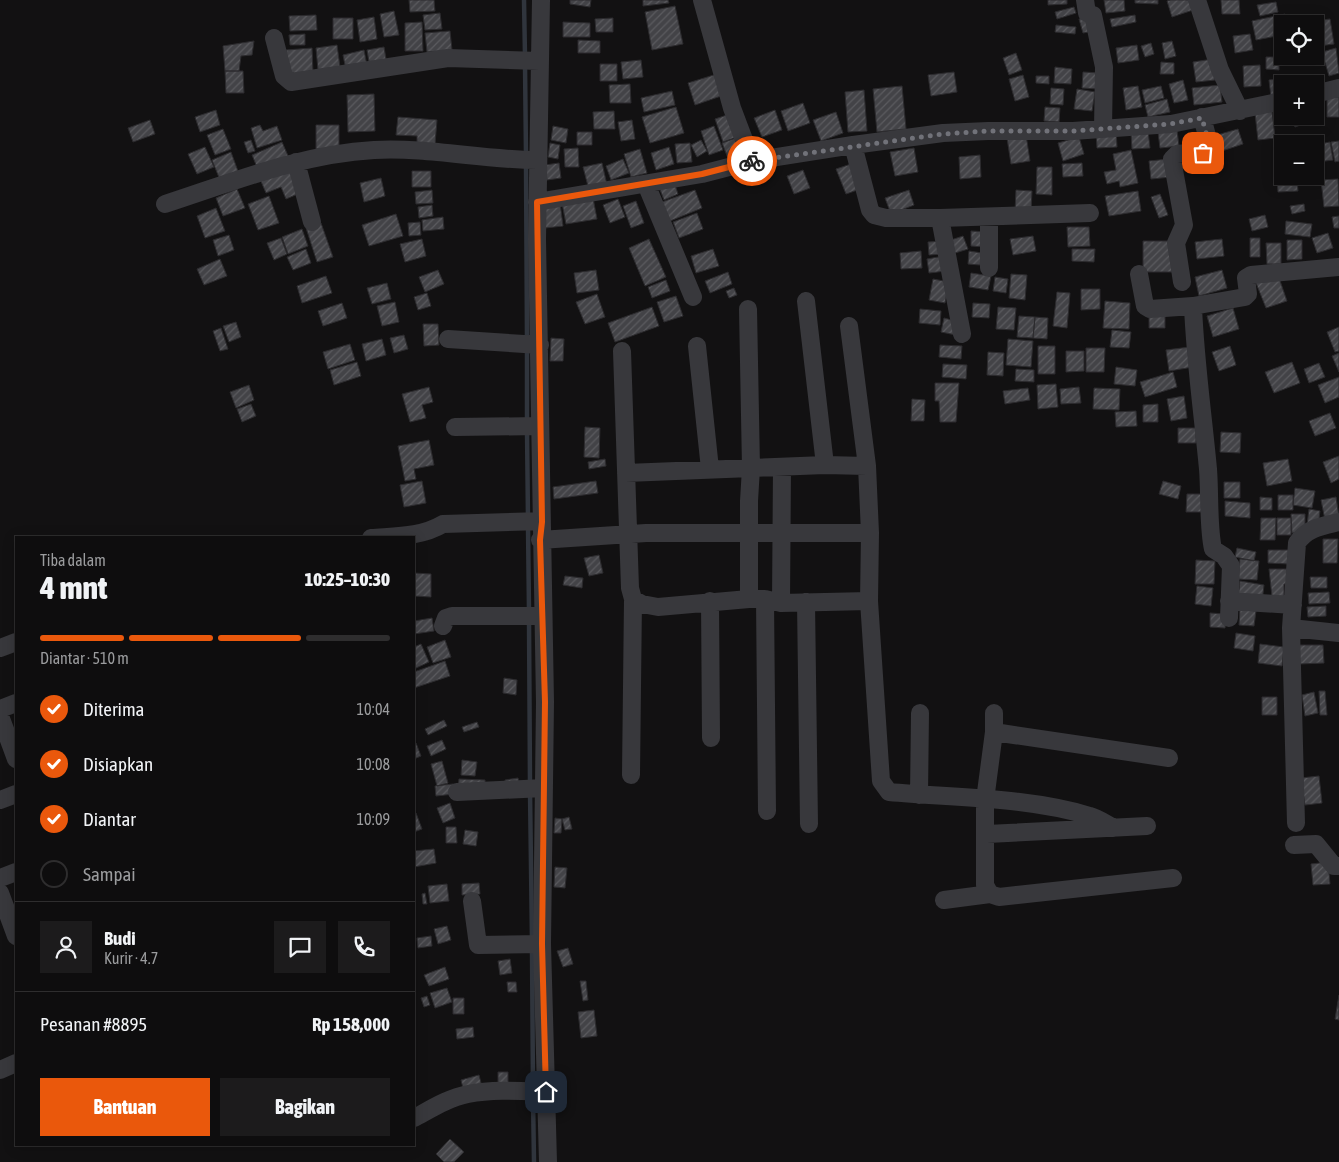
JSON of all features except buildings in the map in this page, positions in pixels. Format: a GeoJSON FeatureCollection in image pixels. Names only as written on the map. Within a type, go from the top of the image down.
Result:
{"type":"FeatureCollection","features":[{"type":"Feature","properties":{"kind":"street"},"geometry":{"type":"LineString","coordinates":[[541,0],[527,159],[537,202],[528,345],[529,426],[540,540],[531,616],[545,702],[534,789],[542,1092],[548,1162]]}},
{"type":"Feature","properties":{"kind":"street"},"geometry":{"type":"LineString","coordinates":[[702,0],[732,108],[752,161]]}},
{"type":"Feature","properties":{"kind":"street"},"geometry":{"type":"LineString","coordinates":[[1085,0],[1087,13],[1093,15],[1104,67],[1103,129]]}},
{"type":"Feature","properties":{"kind":"street"},"geometry":{"type":"LineString","coordinates":[[1197,0],[1220,70],[1240,111]]}},
{"type":"Feature","properties":{"kind":"street"},"geometry":{"type":"LineString","coordinates":[[274,38],[284,76],[291,82],[448,58],[535,61]]}},
{"type":"Feature","properties":{"kind":"street"},"geometry":{"type":"LineString","coordinates":[[1324,92],[1339,88]]}},
{"type":"Feature","properties":{"kind":"street"},"geometry":{"type":"LineString","coordinates":[[537,202],[702,174],[752,161],[853,145],[952,133],[1103,129],[1170,124],[1274,103]]}},
{"type":"Feature","properties":{"kind":"street"},"geometry":{"type":"LineString","coordinates":[[1182,282],[1176,248],[1184,222],[1172,160],[1177,154],[1207,151],[1210,147],[1202,118]]}},
{"type":"Feature","properties":{"kind":"street"},"geometry":{"type":"LineString","coordinates":[[853,145],[870,210],[874,215],[886,218],[940,218],[1090,214]]}},
{"type":"Feature","properties":{"kind":"street"},"geometry":{"type":"LineString","coordinates":[[165,204],[296,162],[335,154],[375,150],[527,159]]}},
{"type":"Feature","properties":{"kind":"street"},"geometry":{"type":"LineString","coordinates":[[296,162],[312,222]]}},
{"type":"Feature","properties":{"kind":"street"},"geometry":{"type":"LineString","coordinates":[[646,184],[693,297]]}},
{"type":"Feature","properties":{"kind":"street"},"geometry":{"type":"LineString","coordinates":[[989,217],[989,268]]}},
{"type":"Feature","properties":{"kind":"street"},"geometry":{"type":"LineString","coordinates":[[940,218],[962,334]]}},
{"type":"Feature","properties":{"kind":"street"},"geometry":{"type":"LineString","coordinates":[[1139,274],[1147,309],[1193,306],[1245,297],[1248,294],[1246,278],[1251,275],[1339,267]]}},
{"type":"Feature","properties":{"kind":"street"},"geometry":{"type":"LineString","coordinates":[[806,301],[825,465]]}},
{"type":"Feature","properties":{"kind":"street"},"geometry":{"type":"LineString","coordinates":[[1193,306],[1194,345],[1202,394],[1211,503],[1212,542],[1213,550],[1224,556],[1230,566],[1229,610],[1293,605]]}},
{"type":"Feature","properties":{"kind":"street"},"geometry":{"type":"LineString","coordinates":[[748,309],[751,468],[749,532],[765,600],[767,811]]}},
{"type":"Feature","properties":{"kind":"street"},"geometry":{"type":"LineString","coordinates":[[849,326],[867,466],[870,533],[869,601],[881,781],[889,792],[1027,804],[1091,816],[1114,828]]}},
{"type":"Feature","properties":{"kind":"street"},"geometry":{"type":"LineString","coordinates":[[448,339],[528,345]]}},
{"type":"Feature","properties":{"kind":"street"},"geometry":{"type":"LineString","coordinates":[[696,346],[710,469]]}},
{"type":"Feature","properties":{"kind":"street"},"geometry":{"type":"LineString","coordinates":[[622,351],[630,588],[633,599],[631,775]]}},
{"type":"Feature","properties":{"kind":"street"},"geometry":{"type":"LineString","coordinates":[[455,427],[529,426]]}},
{"type":"Feature","properties":{"kind":"street"},"geometry":{"type":"LineString","coordinates":[[626,473],[825,465],[867,466]]}},
{"type":"Feature","properties":{"kind":"street"},"geometry":{"type":"LineString","coordinates":[[765,600],[781,532],[782,467]]}},
{"type":"Feature","properties":{"kind":"street"},"geometry":{"type":"LineString","coordinates":[[395,536],[419,534],[443,524],[538,521]]}},
{"type":"Feature","properties":{"kind":"street"},"geometry":{"type":"LineString","coordinates":[[1296,822],[1292,628],[1297,543],[1303,534],[1312,528],[1339,522]]}},
{"type":"Feature","properties":{"kind":"street"},"geometry":{"type":"LineString","coordinates":[[540,540],[629,534],[749,532],[870,533]]}},
{"type":"Feature","properties":{"kind":"street"},"geometry":{"type":"LineString","coordinates":[[633,599],[642,604],[658,607],[710,601],[869,601]]}},
{"type":"Feature","properties":{"kind":"street"},"geometry":{"type":"LineString","coordinates":[[710,601],[711,738]]}},
{"type":"Feature","properties":{"kind":"street"},"geometry":{"type":"LineString","coordinates":[[806,602],[809,824]]}},
{"type":"Feature","properties":{"kind":"street"},"geometry":{"type":"LineString","coordinates":[[443,626],[446,618],[452,616],[531,616]]}},
{"type":"Feature","properties":{"kind":"street"},"geometry":{"type":"LineString","coordinates":[[1292,628],[1339,633]]}},
{"type":"Feature","properties":{"kind":"street"},"geometry":{"type":"LineString","coordinates":[[0,648],[15,642]]}},
{"type":"Feature","properties":{"kind":"street"},"geometry":{"type":"LineString","coordinates":[[0,709],[15,703]]}},
{"type":"Feature","properties":{"kind":"street"},"geometry":{"type":"LineString","coordinates":[[919,795],[920,712]]}},
{"type":"Feature","properties":{"kind":"street"},"geometry":{"type":"LineString","coordinates":[[990,894],[985,885],[987,834],[985,800],[994,732],[994,713]]}},
{"type":"Feature","properties":{"kind":"street"},"geometry":{"type":"LineString","coordinates":[[0,716],[3,735],[15,757]]}},
{"type":"Feature","properties":{"kind":"street"},"geometry":{"type":"LineString","coordinates":[[994,732],[1169,758]]}},
{"type":"Feature","properties":{"kind":"street"},"geometry":{"type":"LineString","coordinates":[[457,792],[534,789]]}},
{"type":"Feature","properties":{"kind":"street"},"geometry":{"type":"LineString","coordinates":[[0,800],[15,794]]}},
{"type":"Feature","properties":{"kind":"street"},"geometry":{"type":"LineString","coordinates":[[987,834],[1147,826]]}},
{"type":"Feature","properties":{"kind":"street"},"geometry":{"type":"LineString","coordinates":[[1294,846],[1316,844],[1334,866],[1339,866]]}},
{"type":"Feature","properties":{"kind":"street"},"geometry":{"type":"LineString","coordinates":[[0,878],[15,872]]}},
{"type":"Feature","properties":{"kind":"street"},"geometry":{"type":"LineString","coordinates":[[944,900],[990,894],[999,897],[1173,878]]}},
{"type":"Feature","properties":{"kind":"street"},"geometry":{"type":"LineString","coordinates":[[0,893],[15,933]]}},
{"type":"Feature","properties":{"kind":"street"},"geometry":{"type":"LineString","coordinates":[[472,902],[478,945],[538,944]]}},
{"type":"Feature","properties":{"kind":"street"},"geometry":{"type":"LineString","coordinates":[[415,1117],[448,1100],[468,1094],[516,1091],[542,1092]]}},
{"type":"Feature","properties":{"kind":"waterway"},"geometry":{"type":"LineString","coordinates":[[524,0],[525,56]]}},
{"type":"Feature","properties":{"kind":"waterway"},"geometry":{"type":"LineString","coordinates":[[525,64],[526,156]]}},
{"type":"Feature","properties":{"kind":"waterway"},"geometry":{"type":"LineString","coordinates":[[526,164],[527,341]]}},
{"type":"Feature","properties":{"kind":"waterway"},"geometry":{"type":"LineString","coordinates":[[527,349],[527,421]]}},
{"type":"Feature","properties":{"kind":"waterway"},"geometry":{"type":"LineString","coordinates":[[527,429],[528,519]]}},
{"type":"Feature","properties":{"kind":"waterway"},"geometry":{"type":"LineString","coordinates":[[528,526],[529,611]]}},
{"type":"Feature","properties":{"kind":"waterway"},"geometry":{"type":"LineString","coordinates":[[529,619],[530,784]]}},
{"type":"Feature","properties":{"kind":"waterway"},"geometry":{"type":"LineString","coordinates":[[530,791],[532,941]]}},
{"type":"Feature","properties":{"kind":"waterway"},"geometry":{"type":"LineString","coordinates":[[532,949],[533,1089]]}},
{"type":"Feature","properties":{"kind":"waterway"},"geometry":{"type":"LineString","coordinates":[[533,1096],[534,1162]]}},
{"type":"Feature","properties":{"kind":"way so far"},"geometry":{"type":"LineString","coordinates":[[752,161],[853,145],[943,134],[988,131],[1073,131],[1170,124],[1202,118],[1210,147],[1203,153]]}},
{"type":"Feature","properties":{"kind":"route"},"geometry":{"type":"LineString","coordinates":[[546,1092],[542,944],[545,702],[540,540],[542,522],[537,202],[702,174],[752,161]]}}]}
